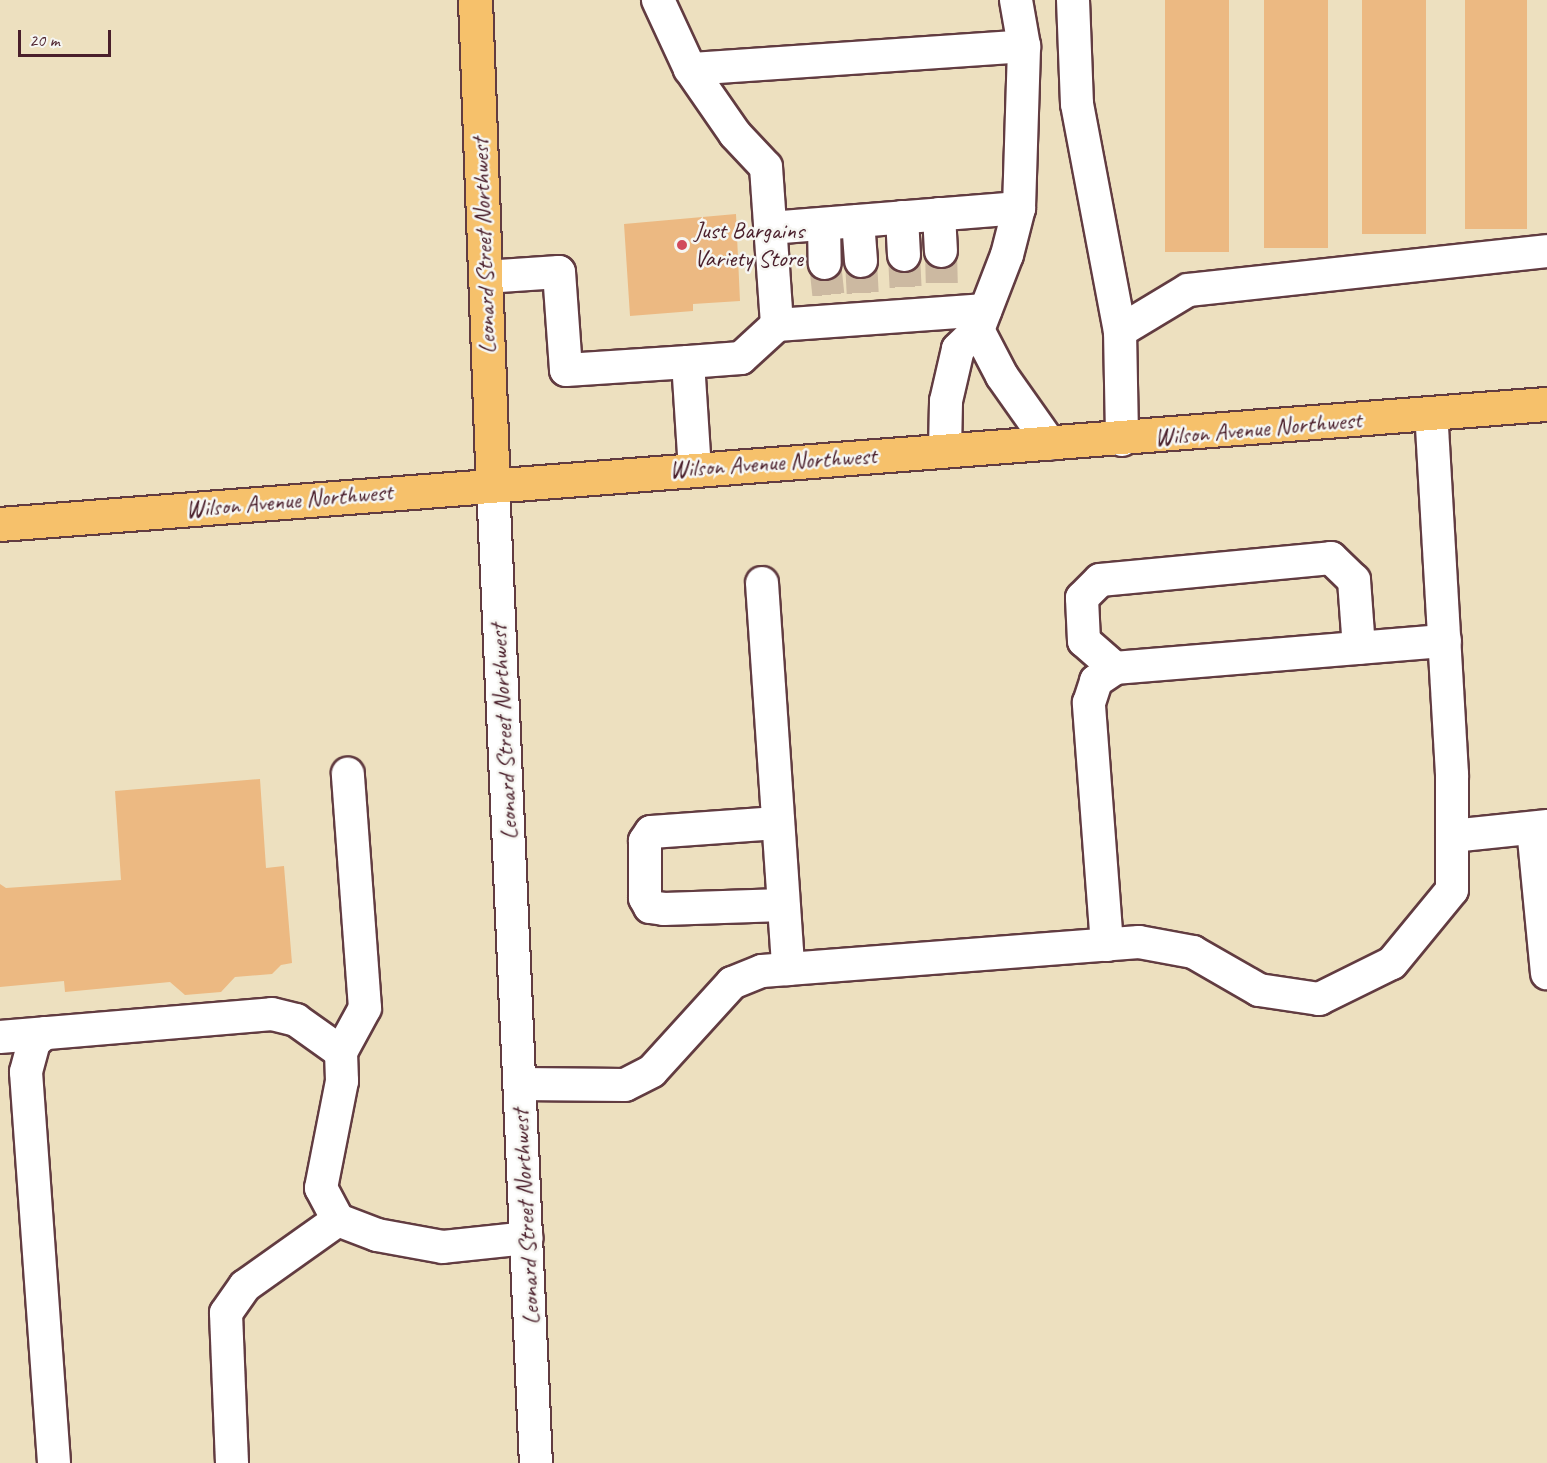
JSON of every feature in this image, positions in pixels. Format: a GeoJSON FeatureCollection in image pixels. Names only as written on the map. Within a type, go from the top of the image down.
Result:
{"type":"FeatureCollection","features":[{"type":"Feature","properties":{"kind":"main road","name":"Leonard Street Northwest"},"geometry":{"type":"LineString","coordinates":[[475,0],[493,484]]}},
{"type":"Feature","properties":{"kind":"main road","name":"Wilson Avenue Northwest"},"geometry":{"type":"LineString","coordinates":[[0,524],[945,450],[1122,440],[1547,404]]}},
{"type":"Feature","properties":{"kind":"street"},"geometry":{"type":"LineString","coordinates":[[658,0],[690,69],[735,134],[766,167],[777,325]]}},
{"type":"Feature","properties":{"kind":"street"},"geometry":{"type":"LineString","coordinates":[[945,450],[946,401],[958,349],[981,320],[1007,255],[1019,208],[1024,46],[1016,0]]}},
{"type":"Feature","properties":{"kind":"street"},"geometry":{"type":"LineString","coordinates":[[1073,0],[1077,104],[1120,331],[1122,440]]}},
{"type":"Feature","properties":{"kind":"street"},"geometry":{"type":"LineString","coordinates":[[690,69],[1024,46]]}},
{"type":"Feature","properties":{"kind":"street"},"geometry":{"type":"LineString","coordinates":[[770,228],[1019,208]]}},
{"type":"Feature","properties":{"kind":"street"},"geometry":{"type":"LineString","coordinates":[[939,214],[941,251]]}},
{"type":"Feature","properties":{"kind":"street"},"geometry":{"type":"LineString","coordinates":[[902,218],[904,255]]}},
{"type":"Feature","properties":{"kind":"street"},"geometry":{"type":"LineString","coordinates":[[858,221],[861,261]]}},
{"type":"Feature","properties":{"kind":"street"},"geometry":{"type":"LineString","coordinates":[[824,224],[825,263]]}},
{"type":"Feature","properties":{"kind":"street"},"geometry":{"type":"LineString","coordinates":[[1120,331],[1188,290],[1547,251]]}},
{"type":"Feature","properties":{"kind":"street"},"geometry":{"type":"LineString","coordinates":[[485,277],[558,272],[566,370],[741,358],[777,325],[829,311],[943,303],[981,320],[1002,376],[1050,444]]}},
{"type":"Feature","properties":{"kind":"street"},"geometry":{"type":"LineString","coordinates":[[688,362],[695,469]]}},
{"type":"Feature","properties":{"kind":"street"},"geometry":{"type":"LineString","coordinates":[[520,1084],[625,1085],[652,1071],[732,983],[762,971],[1139,942],[1193,952],[1259,990],[1319,999],[1392,963],[1452,890],[1444,641],[1431,414]]}},
{"type":"Feature","properties":{"kind":"street","name":"Leonard Street Northwest"},"geometry":{"type":"LineString","coordinates":[[493,484],[536,1463]]}},
{"type":"Feature","properties":{"kind":"street"},"geometry":{"type":"LineString","coordinates":[[1115,668],[1084,641],[1082,598],[1100,580],[1331,558],[1354,580],[1359,648]]}},
{"type":"Feature","properties":{"kind":"street"},"geometry":{"type":"LineString","coordinates":[[762,583],[788,969]]}},
{"type":"Feature","properties":{"kind":"street"},"geometry":{"type":"LineString","coordinates":[[1107,945],[1089,703],[1096,681],[1115,668],[1444,641]]}},
{"type":"Feature","properties":{"kind":"street"},"geometry":{"type":"LineString","coordinates":[[348,774],[365,1008],[341,1052],[342,1081],[321,1188],[338,1220],[377,1235],[443,1247],[527,1238]]}},
{"type":"Feature","properties":{"kind":"street"},"geometry":{"type":"LineString","coordinates":[[777,823],[651,832],[645,840],[645,898],[651,907],[664,909],[783,905]]}},
{"type":"Feature","properties":{"kind":"street"},"geometry":{"type":"LineString","coordinates":[[1452,836],[1540,827],[1547,973]]}},
{"type":"Feature","properties":{"kind":"street"},"geometry":{"type":"LineString","coordinates":[[0,1037],[272,1014],[296,1020],[341,1052]]}},
{"type":"Feature","properties":{"kind":"street"},"geometry":{"type":"LineString","coordinates":[[45,1033],[34,1042],[26,1072],[54,1463]]}},
{"type":"Feature","properties":{"kind":"street"},"geometry":{"type":"LineString","coordinates":[[232,1463],[226,1313],[245,1286],[338,1220]]}},
{"type":"Feature","properties":{"kind":"building"},"geometry":{"type":"Polygon","coordinates":[[[1165,0],[1229,0],[1229,252],[1165,252],[1165,0]]]}},
{"type":"Feature","properties":{"kind":"building"},"geometry":{"type":"Polygon","coordinates":[[[1264,0],[1328,0],[1328,248],[1264,248],[1264,0]]]}},
{"type":"Feature","properties":{"kind":"building"},"geometry":{"type":"Polygon","coordinates":[[[1362,0],[1426,0],[1426,234],[1362,234],[1362,0]]]}},
{"type":"Feature","properties":{"kind":"building"},"geometry":{"type":"Polygon","coordinates":[[[1465,0],[1527,0],[1527,229],[1465,229],[1465,0]]]}},
{"type":"Feature","properties":{"kind":"building","name":"Just Bargains Variety Store"},"geometry":{"type":"Polygon","coordinates":[[[736,214],[740,301],[693,304],[693,311],[630,316],[624,224],[736,214]]]}},
{"type":"Feature","properties":{"kind":"building"},"geometry":{"type":"Polygon","coordinates":[[[260,779],[266,868],[284,866],[292,963],[281,965],[272,974],[235,977],[221,992],[185,995],[170,982],[65,992],[64,981],[0,987],[0,884],[6,888],[121,880],[115,791],[260,779]]]}},
{"type":"Feature","properties":{"kind":"tunnel"},"geometry":{"type":"LineString","coordinates":[[941,251],[942,292]]}},
{"type":"Feature","properties":{"kind":"tunnel"},"geometry":{"type":"LineString","coordinates":[[904,255],[906,296]]}},
{"type":"Feature","properties":{"kind":"tunnel"},"geometry":{"type":"LineString","coordinates":[[861,261],[863,299]]}},
{"type":"Feature","properties":{"kind":"tunnel"},"geometry":{"type":"LineString","coordinates":[[825,263],[829,301]]}},
{"type":"Feature","properties":{"kind":"place","name":"Just Bargains Variety Store"},"geometry":{"type":"Point","coordinates":[682,245]}}]}
